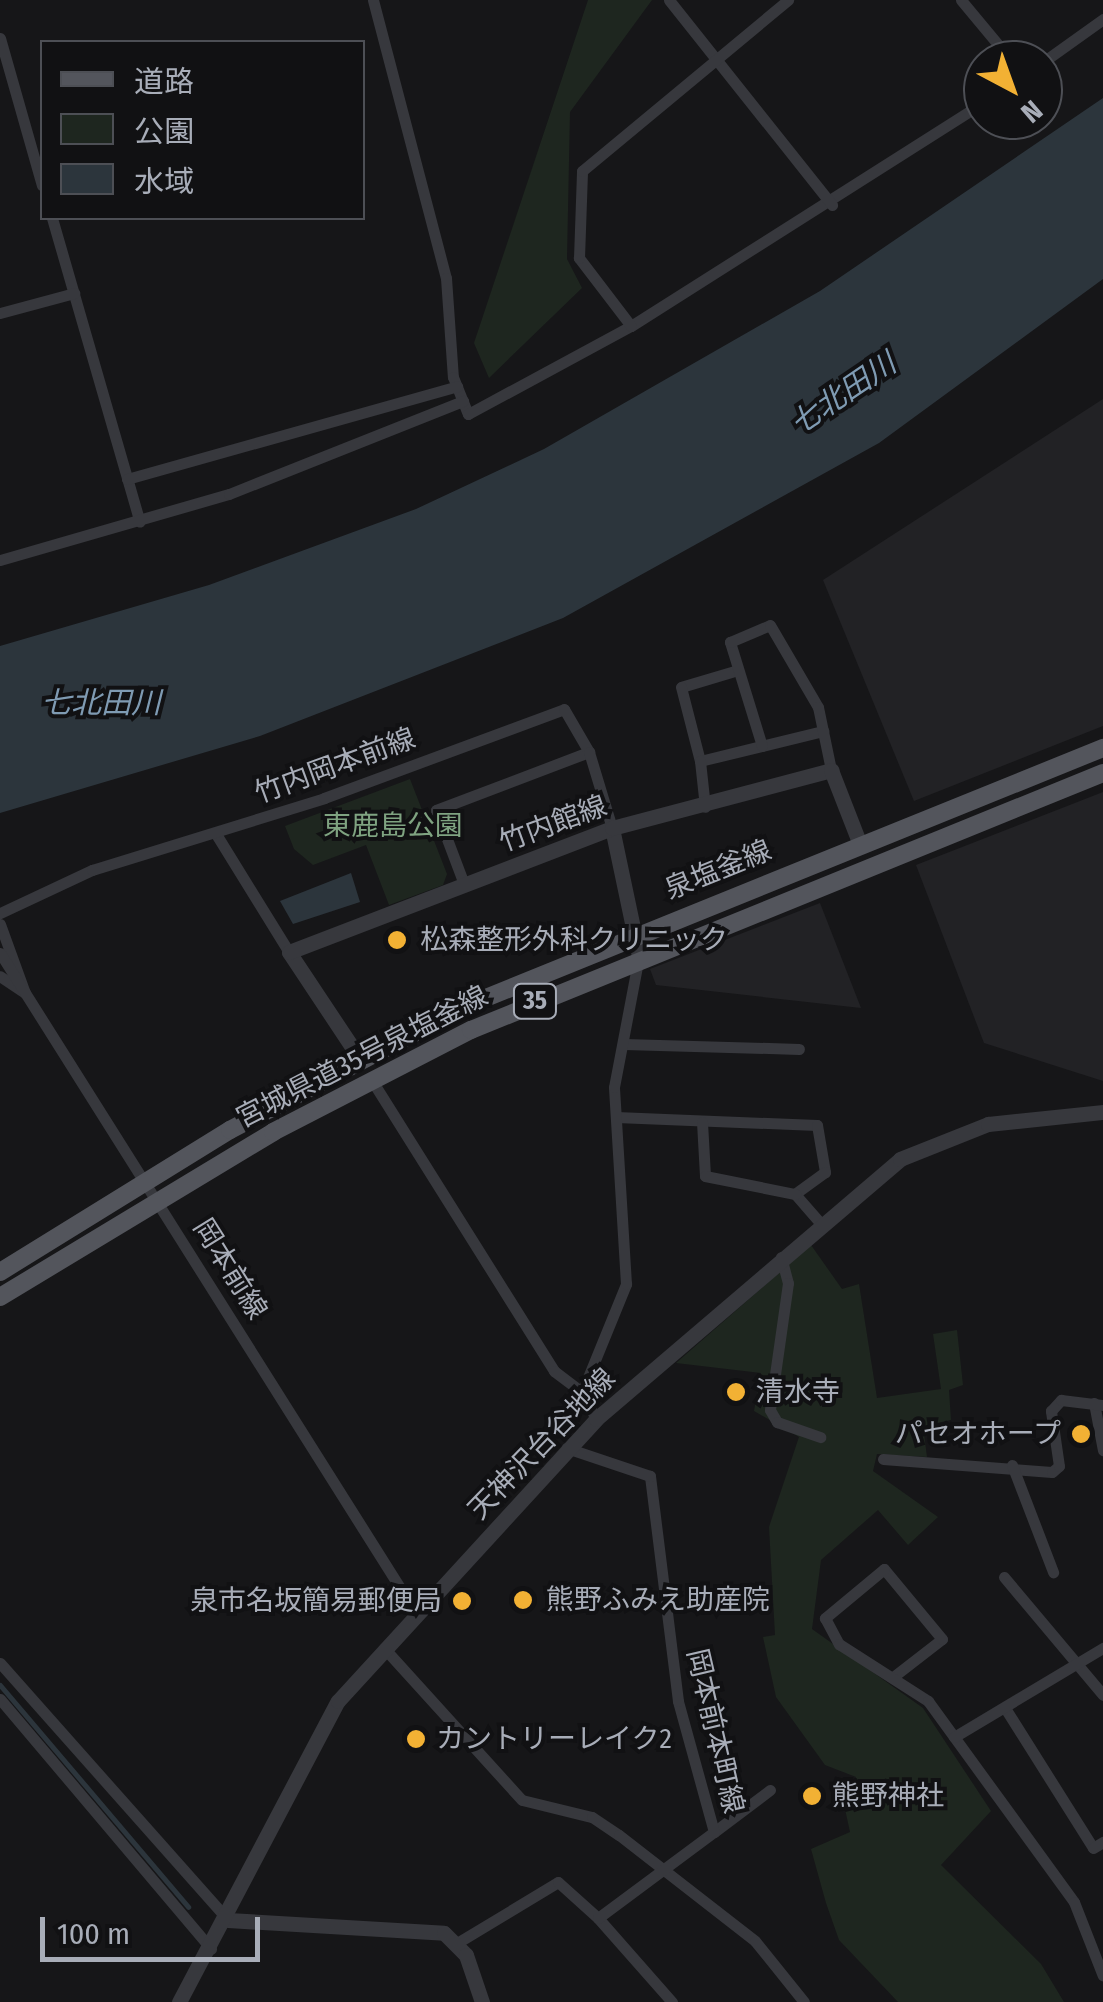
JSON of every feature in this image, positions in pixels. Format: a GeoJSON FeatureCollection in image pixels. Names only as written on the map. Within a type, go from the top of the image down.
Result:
{"type":"FeatureCollection","features":[{"type":"Feature","properties":{"kind":"main road","name":"泉塩釜線"},"geometry":{"type":"LineString","coordinates":[[0,1272],[144,1182],[360,1059],[639,932],[1103,748]]}},
{"type":"Feature","properties":{"kind":"main road","name":"宮城県道35号泉塩釜線"},"geometry":{"type":"LineString","coordinates":[[0,1298],[156,1200],[371,1079],[639,956],[1103,773]]}},
{"type":"Feature","properties":{"kind":"street"},"geometry":{"type":"LineString","coordinates":[[373,0],[446,278],[457,386],[468,414],[520,393],[832,205],[963,117]]}},
{"type":"Feature","properties":{"kind":"street"},"geometry":{"type":"LineString","coordinates":[[669,0],[832,205]]}},
{"type":"Feature","properties":{"kind":"street"},"geometry":{"type":"LineString","coordinates":[[631,326],[579,258],[582,171],[788,0]]}},
{"type":"Feature","properties":{"kind":"street"},"geometry":{"type":"LineString","coordinates":[[962,0],[995,40]]}},
{"type":"Feature","properties":{"kind":"street"},"geometry":{"type":"LineString","coordinates":[[1063,47],[1103,18]]}},
{"type":"Feature","properties":{"kind":"street"},"geometry":{"type":"LineString","coordinates":[[0,38],[40,178]]}},
{"type":"Feature","properties":{"kind":"street"},"geometry":{"type":"LineString","coordinates":[[53,220],[140,522]]}},
{"type":"Feature","properties":{"kind":"street"},"geometry":{"type":"LineString","coordinates":[[0,314],[74,293]]}},
{"type":"Feature","properties":{"kind":"street"},"geometry":{"type":"LineString","coordinates":[[128,479],[457,386]]}},
{"type":"Feature","properties":{"kind":"street"},"geometry":{"type":"LineString","coordinates":[[0,560],[140,522],[463,401]]}},
{"type":"Feature","properties":{"kind":"street"},"geometry":{"type":"LineString","coordinates":[[762,746],[730,642],[770,625],[822,731],[831,770],[859,842]]}},
{"type":"Feature","properties":{"kind":"street"},"geometry":{"type":"LineString","coordinates":[[705,807],[700,761],[681,687],[738,670]]}},
{"type":"Feature","properties":{"kind":"street","name":"竹内岡本前線"},"geometry":{"type":"LineString","coordinates":[[0,913],[92,870],[216,834],[552,712],[574,717],[612,828]]}},
{"type":"Feature","properties":{"kind":"street"},"geometry":{"type":"LineString","coordinates":[[700,761],[822,731]]}},
{"type":"Feature","properties":{"kind":"street"},"geometry":{"type":"LineString","coordinates":[[464,884],[436,810],[589,752]]}},
{"type":"Feature","properties":{"kind":"street","name":"竹内館線"},"geometry":{"type":"LineString","coordinates":[[289,952],[612,828],[705,807],[831,770]]}},
{"type":"Feature","properties":{"kind":"street"},"geometry":{"type":"LineString","coordinates":[[582,1392],[626,1284],[616,1118],[639,932],[612,828]]}},
{"type":"Feature","properties":{"kind":"street"},"geometry":{"type":"LineString","coordinates":[[216,834],[360,1059]]}},
{"type":"Feature","properties":{"kind":"street"},"geometry":{"type":"LineString","coordinates":[[0,924],[26,993]]}},
{"type":"Feature","properties":{"kind":"street","name":"岡本前線"},"geometry":{"type":"LineString","coordinates":[[0,953],[416,1613]]}},
{"type":"Feature","properties":{"kind":"street"},"geometry":{"type":"LineString","coordinates":[[0,976],[26,993]]}},
{"type":"Feature","properties":{"kind":"street"},"geometry":{"type":"LineString","coordinates":[[624,1044],[798,1049]]}},
{"type":"Feature","properties":{"kind":"street"},"geometry":{"type":"LineString","coordinates":[[371,1079],[554,1371],[582,1392],[596,1419]]}},
{"type":"Feature","properties":{"kind":"street","name":"天神沢台谷地線"},"geometry":{"type":"LineString","coordinates":[[179,2002],[228,1920],[310,1743],[384,1648],[596,1419],[820,1223],[930,1143],[988,1124],[1103,1112]]}},
{"type":"Feature","properties":{"kind":"street"},"geometry":{"type":"LineString","coordinates":[[616,1118],[817,1125],[825,1172],[796,1194]]}},
{"type":"Feature","properties":{"kind":"street"},"geometry":{"type":"LineString","coordinates":[[702,1122],[705,1176],[796,1194],[820,1223]]}},
{"type":"Feature","properties":{"kind":"street"},"geometry":{"type":"LineString","coordinates":[[781,1257],[788,1283],[770,1410],[777,1422],[820,1437]]}},
{"type":"Feature","properties":{"kind":"street"},"geometry":{"type":"LineString","coordinates":[[883,1459],[1012,1465],[1052,1472],[1059,1466],[1052,1412],[1061,1400],[1098,1404],[1103,1450]]}},
{"type":"Feature","properties":{"kind":"street","name":"岡本前本町線"},"geometry":{"type":"LineString","coordinates":[[567,1448],[650,1476],[678,1701],[714,1832],[598,1918]]}},
{"type":"Feature","properties":{"kind":"street"},"geometry":{"type":"LineString","coordinates":[[1012,1465],[1053,1572]]}},
{"type":"Feature","properties":{"kind":"street"},"geometry":{"type":"LineString","coordinates":[[893,1677],[942,1639],[884,1569],[824,1618],[839,1644],[928,1701],[1074,1902],[1103,1976]]}},
{"type":"Feature","properties":{"kind":"street"},"geometry":{"type":"LineString","coordinates":[[1004,1577],[1103,1695]]}},
{"type":"Feature","properties":{"kind":"street"},"geometry":{"type":"LineString","coordinates":[[384,1648],[522,1800],[592,1817],[756,1942],[804,2002]]}},
{"type":"Feature","properties":{"kind":"street"},"geometry":{"type":"LineString","coordinates":[[954,1737],[1082,1666],[1103,1648]]}},
{"type":"Feature","properties":{"kind":"street"},"geometry":{"type":"LineString","coordinates":[[0,1664],[228,1920],[420,1928],[457,1943],[482,2002]]}},
{"type":"Feature","properties":{"kind":"street"},"geometry":{"type":"LineString","coordinates":[[0,1699],[211,1949]]}},
{"type":"Feature","properties":{"kind":"street"},"geometry":{"type":"LineString","coordinates":[[1006,1708],[1093,1848],[1103,1842]]}},
{"type":"Feature","properties":{"kind":"street"},"geometry":{"type":"LineString","coordinates":[[714,1832],[770,1790]]}},
{"type":"Feature","properties":{"kind":"street"},"geometry":{"type":"LineString","coordinates":[[457,1943],[558,1882],[598,1918],[672,2002]]}},
{"type":"Feature","properties":{"kind":"shaded area"},"geometry":{"type":"Polygon","coordinates":[[[1103,399],[1103,726],[914,801],[823,580],[1103,399]]]}},
{"type":"Feature","properties":{"kind":"shaded area"},"geometry":{"type":"Polygon","coordinates":[[[1103,792],[1103,1081],[984,1043],[916,865],[1103,792]]]}},
{"type":"Feature","properties":{"kind":"shaded area"},"geometry":{"type":"Polygon","coordinates":[[[820,903],[861,1008],[656,985],[650,969],[820,903]]]}},
{"type":"Feature","properties":{"kind":"green space"},"geometry":{"type":"Polygon","coordinates":[[[588,0],[652,0],[570,112],[567,259],[582,288],[489,378],[474,343],[588,0]]]}},
{"type":"Feature","properties":{"kind":"green space","name":"東鹿島公園"},"geometry":{"type":"Polygon","coordinates":[[[410,779],[447,874],[443,885],[389,905],[366,845],[313,865],[294,849],[285,826],[410,779]]]}},
{"type":"Feature","properties":{"kind":"green space"},"geometry":{"type":"Polygon","coordinates":[[[811,1245],[842,1289],[859,1284],[877,1398],[941,1389],[933,1334],[957,1330],[963,1385],[949,1390],[951,1420],[923,1426],[927,1457],[877,1454],[873,1471],[938,1517],[908,1545],[878,1510],[821,1560],[812,1629],[923,1708],[991,1811],[941,1865],[1041,1964],[1064,2002],[898,2002],[839,1940],[826,1903],[811,1849],[850,1832],[843,1800],[856,1777],[825,1765],[776,1697],[763,1637],[775,1635],[769,1527],[799,1437],[754,1411],[761,1373],[676,1363],[811,1245]]]}},
{"type":"Feature","properties":{"kind":"water","name":"七北田川"},"geometry":{"type":"Polygon","coordinates":[[[1103,98],[1103,279],[879,443],[563,618],[260,736],[0,813],[0,646],[209,585],[416,509],[544,449],[820,291],[1041,140],[1063,140],[1063,125],[1103,98]]]}},
{"type":"Feature","properties":{"kind":"water"},"geometry":{"type":"Polygon","coordinates":[[[351,873],[360,902],[293,924],[280,901],[351,873]]]}},
{"type":"Feature","properties":{"kind":"waterway"},"geometry":{"type":"LineString","coordinates":[[0,1685],[188,1907]]}},
{"type":"Feature","properties":{"kind":"place","name":"松森整形外科クリニック"},"geometry":{"type":"Point","coordinates":[397,940]}},
{"type":"Feature","properties":{"kind":"place","name":"清水寺"},"geometry":{"type":"Point","coordinates":[736,1392]}},
{"type":"Feature","properties":{"kind":"place","name":"パセオホープ"},"geometry":{"type":"Point","coordinates":[1081,1434]}},
{"type":"Feature","properties":{"kind":"place","name":"熊野ふみえ助産院"},"geometry":{"type":"Point","coordinates":[523,1600]}},
{"type":"Feature","properties":{"kind":"place","name":"泉市名坂簡易郵便局"},"geometry":{"type":"Point","coordinates":[462,1601]}},
{"type":"Feature","properties":{"kind":"place","name":"カントリーレイク2"},"geometry":{"type":"Point","coordinates":[416,1739]}},
{"type":"Feature","properties":{"kind":"place","name":"熊野神社"},"geometry":{"type":"Point","coordinates":[812,1796]}}]}
